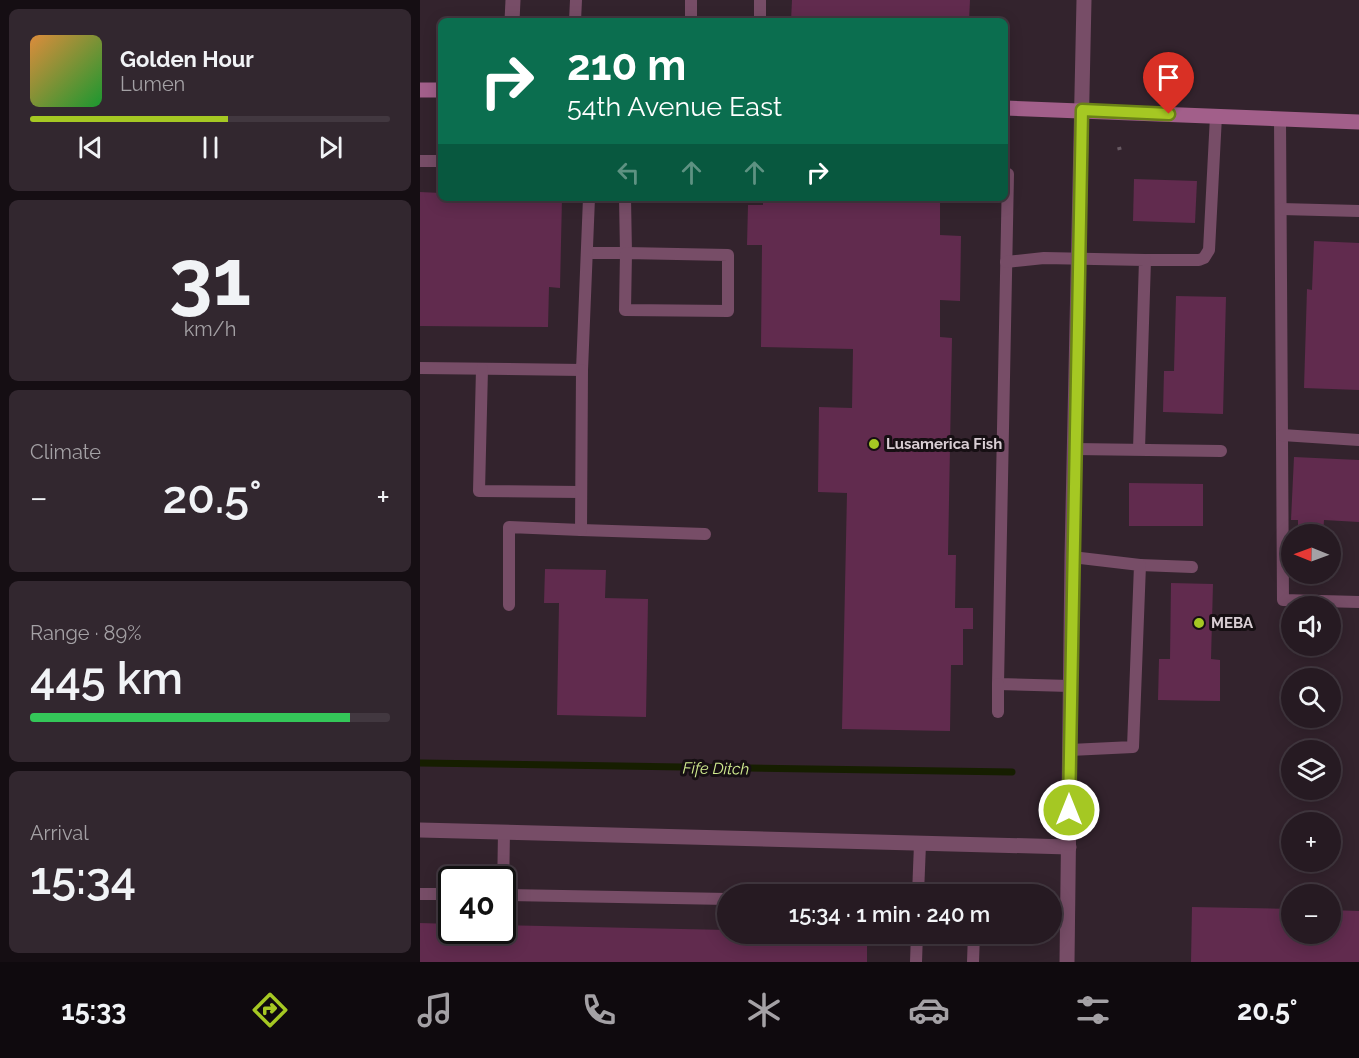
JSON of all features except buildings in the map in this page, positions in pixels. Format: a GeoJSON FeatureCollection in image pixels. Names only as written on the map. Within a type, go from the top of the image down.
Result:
{"type":"FeatureCollection","features":[{"type":"Feature","properties":{"kind":"main road"},"geometry":{"type":"LineString","coordinates":[[420,90],[438,90]]}},
{"type":"Feature","properties":{"kind":"main road"},"geometry":{"type":"LineString","coordinates":[[1008,108],[1359,122]]}},
{"type":"Feature","properties":{"kind":"street"},"geometry":{"type":"LineString","coordinates":[[512,18],[513,0]]}},
{"type":"Feature","properties":{"kind":"street"},"geometry":{"type":"LineString","coordinates":[[1067,962],[1072,557],[1084,0]]}},
{"type":"Feature","properties":{"kind":"street"},"geometry":{"type":"LineString","coordinates":[[420,830],[1069,847]]}},
{"type":"Feature","properties":{"kind":"lane"},"geometry":{"type":"LineString","coordinates":[[575,18],[576,0]]}},
{"type":"Feature","properties":{"kind":"lane"},"geometry":{"type":"LineString","coordinates":[[691,0],[691,18]]}},
{"type":"Feature","properties":{"kind":"lane"},"geometry":{"type":"LineString","coordinates":[[760,0],[760,18]]}},
{"type":"Feature","properties":{"kind":"lane"},"geometry":{"type":"LineString","coordinates":[[1006,262],[1044,258],[1199,260],[1204,258],[1209,250],[1216,116]]}},
{"type":"Feature","properties":{"kind":"lane"},"geometry":{"type":"LineString","coordinates":[[1280,119],[1282,600],[1359,602]]}},
{"type":"Feature","properties":{"kind":"lane"},"geometry":{"type":"LineString","coordinates":[[420,161],[438,161]]}},
{"type":"Feature","properties":{"kind":"lane"},"geometry":{"type":"LineString","coordinates":[[581,530],[582,370],[589,201]]}},
{"type":"Feature","properties":{"kind":"lane"},"geometry":{"type":"LineString","coordinates":[[588,253],[626,253],[728,255],[728,311],[625,310],[626,253],[625,201]]}},
{"type":"Feature","properties":{"kind":"lane"},"geometry":{"type":"LineString","coordinates":[[998,712],[1007,201]]}},
{"type":"Feature","properties":{"kind":"lane"},"geometry":{"type":"LineString","coordinates":[[1281,209],[1359,211]]}},
{"type":"Feature","properties":{"kind":"lane"},"geometry":{"type":"LineString","coordinates":[[1139,449],[1145,260]]}},
{"type":"Feature","properties":{"kind":"lane"},"geometry":{"type":"LineString","coordinates":[[420,368],[582,370]]}},
{"type":"Feature","properties":{"kind":"lane"},"geometry":{"type":"LineString","coordinates":[[482,369],[479,491],[580,492]]}},
{"type":"Feature","properties":{"kind":"lane"},"geometry":{"type":"LineString","coordinates":[[1282,435],[1359,440]]}},
{"type":"Feature","properties":{"kind":"lane"},"geometry":{"type":"LineString","coordinates":[[1075,448],[1221,451]]}},
{"type":"Feature","properties":{"kind":"lane"},"geometry":{"type":"LineString","coordinates":[[509,605],[508,527],[705,534]]}},
{"type":"Feature","properties":{"kind":"lane"},"geometry":{"type":"LineString","coordinates":[[1072,557],[1140,565],[1192,567]]}},
{"type":"Feature","properties":{"kind":"lane"},"geometry":{"type":"LineString","coordinates":[[1070,750],[1133,747],[1140,565]]}},
{"type":"Feature","properties":{"kind":"lane"},"geometry":{"type":"LineString","coordinates":[[998,684],[1070,686]]}},
{"type":"Feature","properties":{"kind":"lane"},"geometry":{"type":"LineString","coordinates":[[503,866],[504,831]]}},
{"type":"Feature","properties":{"kind":"lane"},"geometry":{"type":"LineString","coordinates":[[918,884],[920,844]]}},
{"type":"Feature","properties":{"kind":"lane"},"geometry":{"type":"LineString","coordinates":[[420,894],[438,894]]}},
{"type":"Feature","properties":{"kind":"lane"},"geometry":{"type":"LineString","coordinates":[[516,895],[717,899]]}},
{"type":"Feature","properties":{"kind":"lane"},"geometry":{"type":"LineString","coordinates":[[916,962],[917,944]]}},
{"type":"Feature","properties":{"kind":"lane"},"geometry":{"type":"LineString","coordinates":[[973,962],[974,944]]}},
{"type":"Feature","properties":{"kind":"waterway","name":"Fife Ditch"},"geometry":{"type":"LineString","coordinates":[[420,763],[1012,772]]}},
{"type":"Feature","properties":{"kind":"place","name":"Lusamerica Fish"},"geometry":{"type":"Point","coordinates":[874,444]}},
{"type":"Feature","properties":{"kind":"place","name":"MEBA"},"geometry":{"type":"Point","coordinates":[1199,623]}},
{"type":"Feature","properties":{"kind":"route"},"geometry":{"type":"LineString","coordinates":[[1069,810],[1082,110],[1169,114]]}}]}
